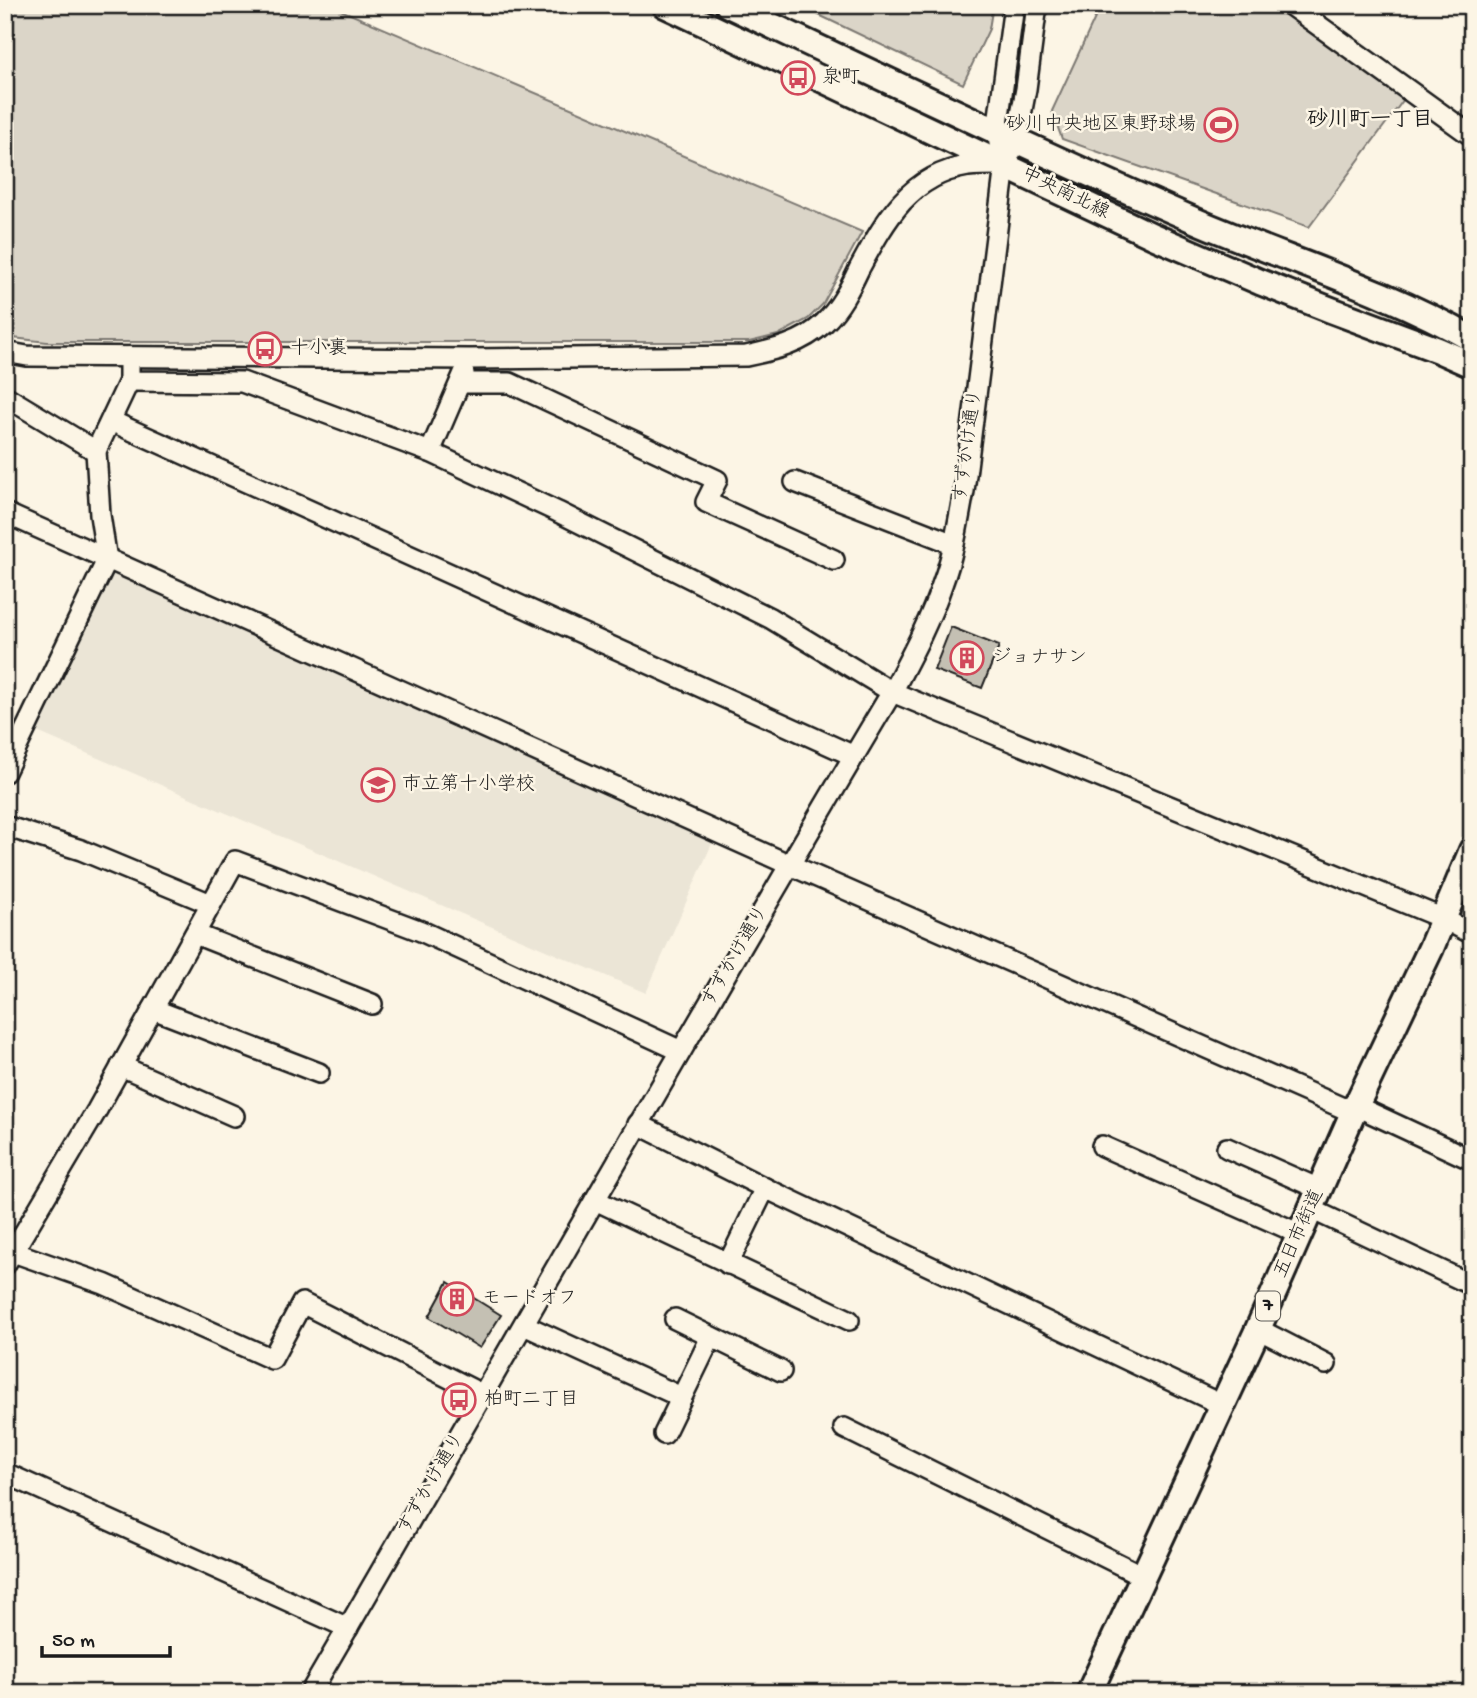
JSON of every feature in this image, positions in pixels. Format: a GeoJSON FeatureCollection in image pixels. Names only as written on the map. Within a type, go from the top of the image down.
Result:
{"type":"FeatureCollection","features":[{"type":"Feature","properties":{"kind":"main road","name":"中央南北線"},"geometry":{"type":"LineString","coordinates":[[665,5],[1141,230],[1224,267],[1472,365]]}},
{"type":"Feature","properties":{"kind":"main road","name":"中央南北線"},"geometry":{"type":"LineString","coordinates":[[728,5],[1006,136],[1216,230],[1394,300],[1472,339]]}},
{"type":"Feature","properties":{"kind":"main road","name":"五日市街道"},"geometry":{"type":"LineString","coordinates":[[1089,1693],[1258,1329],[1356,1106],[1444,919],[1472,850]]}},
{"type":"Feature","properties":{"kind":"street"},"geometry":{"type":"LineString","coordinates":[[1006,136],[1014,5]]}},
{"type":"Feature","properties":{"kind":"street"},"geometry":{"type":"LineString","coordinates":[[1006,136],[1026,89],[1037,5]]}},
{"type":"Feature","properties":{"kind":"street"},"geometry":{"type":"LineString","coordinates":[[1290,5],[1472,136]]}},
{"type":"Feature","properties":{"kind":"street","name":"すずかけ通り"},"geometry":{"type":"LineString","coordinates":[[310,1693],[892,692],[932,612],[954,544],[964,491],[1006,136]]}},
{"type":"Feature","properties":{"kind":"street"},"geometry":{"type":"LineString","coordinates":[[5,352],[27,356],[470,359],[746,356],[778,349],[802,339],[824,323],[839,304],[884,223],[916,188],[941,173],[968,166],[1004,165]]}},
{"type":"Feature","properties":{"kind":"street"},"geometry":{"type":"LineString","coordinates":[[5,772],[107,560],[100,514],[96,451],[129,381],[129,357]]}},
{"type":"Feature","properties":{"kind":"street"},"geometry":{"type":"LineString","coordinates":[[430,453],[470,359]]}},
{"type":"Feature","properties":{"kind":"street"},"geometry":{"type":"LineString","coordinates":[[129,381],[242,382],[430,453],[570,518],[770,618],[892,692],[1444,919],[1472,934]]}},
{"type":"Feature","properties":{"kind":"street"},"geometry":{"type":"LineString","coordinates":[[460,383],[510,383],[717,480],[706,502],[834,560]]}},
{"type":"Feature","properties":{"kind":"street"},"geometry":{"type":"LineString","coordinates":[[5,396],[96,451]]}},
{"type":"Feature","properties":{"kind":"street"},"geometry":{"type":"LineString","coordinates":[[111,421],[854,756]]}},
{"type":"Feature","properties":{"kind":"street"},"geometry":{"type":"LineString","coordinates":[[795,482],[954,544]]}},
{"type":"Feature","properties":{"kind":"street"},"geometry":{"type":"LineString","coordinates":[[5,513],[790,865],[1343,1108],[1356,1106],[1472,1160]]}},
{"type":"Feature","properties":{"kind":"street"},"geometry":{"type":"LineString","coordinates":[[5,826],[81,850],[211,904]]}},
{"type":"Feature","properties":{"kind":"street"},"geometry":{"type":"LineString","coordinates":[[483,1395],[302,1303],[272,1359],[104,1284],[9,1258],[121,1066],[235,861],[421,931],[681,1051]]}},
{"type":"Feature","properties":{"kind":"street"},"geometry":{"type":"LineString","coordinates":[[195,934],[372,1004]]}},
{"type":"Feature","properties":{"kind":"street"},"geometry":{"type":"LineString","coordinates":[[153,1009],[319,1073]]}},
{"type":"Feature","properties":{"kind":"street"},"geometry":{"type":"LineString","coordinates":[[121,1066],[234,1116]]}},
{"type":"Feature","properties":{"kind":"street"},"geometry":{"type":"LineString","coordinates":[[638,1125],[1222,1405]]}},
{"type":"Feature","properties":{"kind":"street"},"geometry":{"type":"LineString","coordinates":[[1102,1146],[1300,1234]]}},
{"type":"Feature","properties":{"kind":"street"},"geometry":{"type":"LineString","coordinates":[[1227,1148],[1472,1285]]}},
{"type":"Feature","properties":{"kind":"street"},"geometry":{"type":"LineString","coordinates":[[728,1264],[765,1188]]}},
{"type":"Feature","properties":{"kind":"street"},"geometry":{"type":"LineString","coordinates":[[595,1200],[849,1320]]}},
{"type":"Feature","properties":{"kind":"street"},"geometry":{"type":"LineString","coordinates":[[675,1320],[781,1371]]}},
{"type":"Feature","properties":{"kind":"street"},"geometry":{"type":"LineString","coordinates":[[524,1325],[681,1397]]}},
{"type":"Feature","properties":{"kind":"street"},"geometry":{"type":"LineString","coordinates":[[1258,1329],[1326,1364]]}},
{"type":"Feature","properties":{"kind":"street"},"geometry":{"type":"LineString","coordinates":[[664,1434],[711,1338]]}},
{"type":"Feature","properties":{"kind":"street"},"geometry":{"type":"LineString","coordinates":[[844,1427],[1143,1576]]}},
{"type":"Feature","properties":{"kind":"street"},"geometry":{"type":"LineString","coordinates":[[5,1473],[348,1628]]}},
{"type":"Feature","properties":{"kind":"shaded area"},"geometry":{"type":"Polygon","coordinates":[[[5,5],[329,5],[862,232],[823,304],[808,319],[778,335],[749,342],[47,342],[5,337],[5,5]]]}},
{"type":"Feature","properties":{"kind":"shaded area"},"geometry":{"type":"Polygon","coordinates":[[[798,5],[993,5],[989,29],[963,84],[798,5]]]}},
{"type":"Feature","properties":{"kind":"shaded area","name":"砂川中央地区東野球場"},"geometry":{"type":"Polygon","coordinates":[[[1101,5],[1282,5],[1407,95],[1309,227],[1062,139],[1052,111],[1101,5]]]}},
{"type":"Feature","properties":{"kind":"shaded area","name":"市立第十小学校"},"geometry":{"type":"Polygon","coordinates":[[[128,571],[714,839],[646,993],[35,731],[112,575],[128,571]]]}},
{"type":"Feature","properties":{"kind":"building","name":"ジョナサン"},"geometry":{"type":"Polygon","coordinates":[[[951,627],[999,646],[982,688],[934,670],[951,627]]]}},
{"type":"Feature","properties":{"kind":"building","name":"モードオフ"},"geometry":{"type":"Polygon","coordinates":[[[448,1282],[501,1315],[480,1348],[429,1317],[448,1282]]]}},
{"type":"Feature","properties":{"kind":"place","name":"泉町"},"geometry":{"type":"Point","coordinates":[798,78]}},
{"type":"Feature","properties":{"kind":"place","name":"砂川中央地区東野球場"},"geometry":{"type":"Point","coordinates":[1221,125]}},
{"type":"Feature","properties":{"kind":"place","name":"十小裏"},"geometry":{"type":"Point","coordinates":[265,349]}},
{"type":"Feature","properties":{"kind":"place","name":"ジョナサン"},"geometry":{"type":"Point","coordinates":[967,658]}},
{"type":"Feature","properties":{"kind":"place","name":"市立第十小学校"},"geometry":{"type":"Point","coordinates":[378,785]}},
{"type":"Feature","properties":{"kind":"place","name":"モードオフ"},"geometry":{"type":"Point","coordinates":[457,1299]}},
{"type":"Feature","properties":{"kind":"place","name":"柏町二丁目"},"geometry":{"type":"Point","coordinates":[459,1400]}},
{"type":"Feature","properties":{"kind":"district","name":"砂川町一丁目"},"geometry":{"type":"Point","coordinates":[1370,121]}}]}
